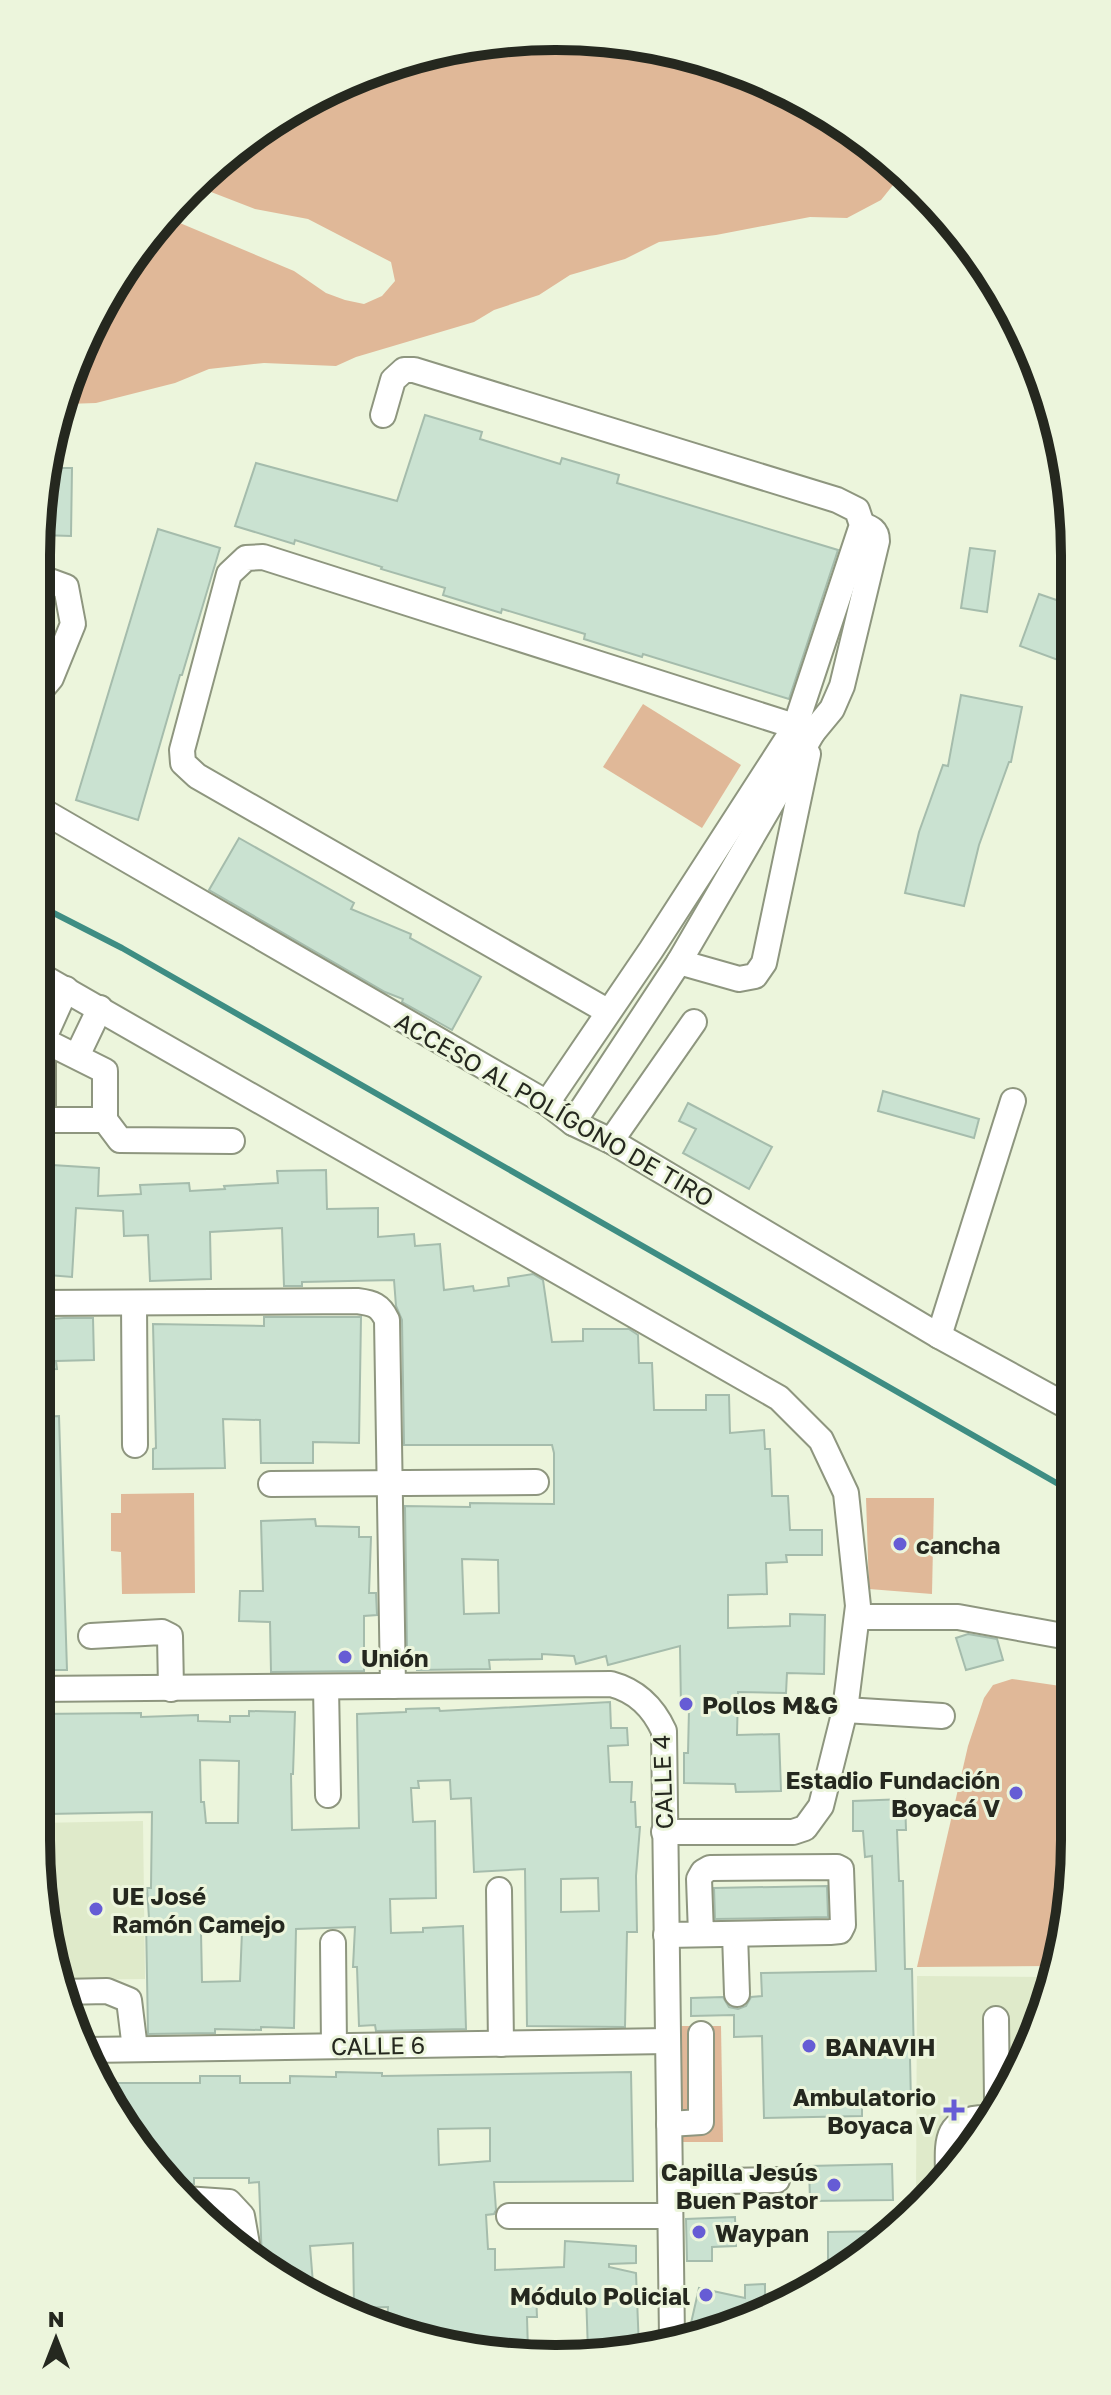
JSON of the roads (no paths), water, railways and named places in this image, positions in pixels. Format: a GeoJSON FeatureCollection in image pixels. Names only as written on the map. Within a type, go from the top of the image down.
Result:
{"type":"FeatureCollection","features":[{"type":"Feature","properties":{"kind":"street"},"geometry":{"type":"LineString","coordinates":[[383,415],[393,380],[404,370],[414,370],[837,500],[857,510],[862,525],[804,730],[764,963],[755,976],[739,979],[679,962]]}},
{"type":"Feature","properties":{"kind":"street"},"geometry":{"type":"LineString","coordinates":[[607,1011],[197,776],[183,763],[182,750],[229,574],[246,558],[263,557],[804,730]]}},
{"type":"Feature","properties":{"kind":"street"},"geometry":{"type":"LineString","coordinates":[[50,581],[66,587],[73,624],[50,679]]}},
{"type":"Feature","properties":{"kind":"street"},"geometry":{"type":"LineString","coordinates":[[573,1123],[679,962],[804,730]]}},
{"type":"Feature","properties":{"kind":"street"},"geometry":{"type":"LineString","coordinates":[[547,1103],[607,1011],[804,730]]}},
{"type":"Feature","properties":{"kind":"street","name":"ACCESO AL POLÍGONO DE TIRO"},"geometry":{"type":"LineString","coordinates":[[50,815],[547,1103],[573,1123],[611,1141],[939,1336],[1061,1403]]}},
{"type":"Feature","properties":{"kind":"street"},"geometry":{"type":"LineString","coordinates":[[50,980],[779,1398],[821,1440],[846,1493],[858,1617],[845,1710],[821,1806],[805,1828],[793,1832],[664,1832]]}},
{"type":"Feature","properties":{"kind":"street"},"geometry":{"type":"LineString","coordinates":[[50,1024],[66,989]]}},
{"type":"Feature","properties":{"kind":"street"},"geometry":{"type":"LineString","coordinates":[[77,1056],[100,1008]]}},
{"type":"Feature","properties":{"kind":"street"},"geometry":{"type":"LineString","coordinates":[[611,1141],[694,1022]]}},
{"type":"Feature","properties":{"kind":"street"},"geometry":{"type":"LineString","coordinates":[[50,1043],[105,1071],[105,1120],[120,1140],[232,1141]]}},
{"type":"Feature","properties":{"kind":"street"},"geometry":{"type":"LineString","coordinates":[[939,1336],[1013,1101]]}},
{"type":"Feature","properties":{"kind":"street"},"geometry":{"type":"LineString","coordinates":[[50,1120],[105,1120]]}},
{"type":"Feature","properties":{"kind":"street"},"geometry":{"type":"LineString","coordinates":[[50,1303],[357,1301],[375,1304],[383,1311],[387,1320],[393,1686]]}},
{"type":"Feature","properties":{"kind":"street"},"geometry":{"type":"LineString","coordinates":[[134,1303],[135,1445]]}},
{"type":"Feature","properties":{"kind":"street"},"geometry":{"type":"LineString","coordinates":[[271,1484],[536,1482]]}},
{"type":"Feature","properties":{"kind":"street"},"geometry":{"type":"LineString","coordinates":[[858,1617],[958,1617],[1061,1636]]}},
{"type":"Feature","properties":{"kind":"street"},"geometry":{"type":"LineString","coordinates":[[91,1636],[162,1632],[170,1636],[171,1689]]}},
{"type":"Feature","properties":{"kind":"street","name":"CALLE 4"},"geometry":{"type":"LineString","coordinates":[[50,1689],[611,1684],[627,1688],[655,1712],[664,1731],[672,2331]]}},
{"type":"Feature","properties":{"kind":"street"},"geometry":{"type":"LineString","coordinates":[[326,1687],[328,1795]]}},
{"type":"Feature","properties":{"kind":"street"},"geometry":{"type":"LineString","coordinates":[[845,1710],[942,1716]]}},
{"type":"Feature","properties":{"kind":"street"},"geometry":{"type":"LineString","coordinates":[[666,1935],[840,1931],[843,1925],[841,1869],[710,1868],[699,1879],[701,1934]]}},
{"type":"Feature","properties":{"kind":"street"},"geometry":{"type":"LineString","coordinates":[[499,1890],[501,2044]]}},
{"type":"Feature","properties":{"kind":"street"},"geometry":{"type":"LineString","coordinates":[[735,1934],[737,1994]]}},
{"type":"Feature","properties":{"kind":"street"},"geometry":{"type":"LineString","coordinates":[[333,1943],[334,2046]]}},
{"type":"Feature","properties":{"kind":"street"},"geometry":{"type":"LineString","coordinates":[[74,1992],[107,1991],[129,2000],[135,2049]]}},
{"type":"Feature","properties":{"kind":"street"},"geometry":{"type":"LineString","coordinates":[[996,2019],[997,2085]]}},
{"type":"Feature","properties":{"kind":"street"},"geometry":{"type":"LineString","coordinates":[[669,2124],[701,2122],[701,2034]]}},
{"type":"Feature","properties":{"kind":"street","name":"CALLE 6"},"geometry":{"type":"LineString","coordinates":[[96,2050],[668,2041]]}},
{"type":"Feature","properties":{"kind":"street"},"geometry":{"type":"LineString","coordinates":[[948,2158],[948,2136],[955,2126],[977,2118]]}},
{"type":"Feature","properties":{"kind":"street"},"geometry":{"type":"LineString","coordinates":[[670,2182],[777,2180]]}},
{"type":"Feature","properties":{"kind":"street"},"geometry":{"type":"LineString","coordinates":[[201,2200],[229,2202],[242,2216],[246,2240]]}},
{"type":"Feature","properties":{"kind":"street"},"geometry":{"type":"LineString","coordinates":[[509,2216],[670,2216]]}},
{"type":"Feature","properties":{"kind":"waterway"},"geometry":{"type":"LineString","coordinates":[[50,911],[122,948],[1061,1486]]}},
{"type":"Feature","properties":{"kind":"place","name":"cancha"},"geometry":{"type":"Point","coordinates":[900,1544]}},
{"type":"Feature","properties":{"kind":"place","name":"Unión"},"geometry":{"type":"Point","coordinates":[345,1657]}},
{"type":"Feature","properties":{"kind":"place","name":"Pollos M&G"},"geometry":{"type":"Point","coordinates":[686,1704]}},
{"type":"Feature","properties":{"kind":"place","name":"Estadio Fundación Boyacá V"},"geometry":{"type":"Point","coordinates":[1016,1793]}},
{"type":"Feature","properties":{"kind":"place","name":"UE José Ramón Camejo"},"geometry":{"type":"Point","coordinates":[96,1909]}},
{"type":"Feature","properties":{"kind":"place","name":"BANAVIH"},"geometry":{"type":"Point","coordinates":[809,2046]}},
{"type":"Feature","properties":{"kind":"place","name":"Ambulatorio Boyaca V"},"geometry":{"type":"Point","coordinates":[954,2110]}},
{"type":"Feature","properties":{"kind":"place","name":"Capilla Jesús Buen Pastor"},"geometry":{"type":"Point","coordinates":[834,2185]}},
{"type":"Feature","properties":{"kind":"place","name":"Waypan"},"geometry":{"type":"Point","coordinates":[699,2232]}},
{"type":"Feature","properties":{"kind":"place","name":"Módulo Policial"},"geometry":{"type":"Point","coordinates":[706,2295]}}]}
